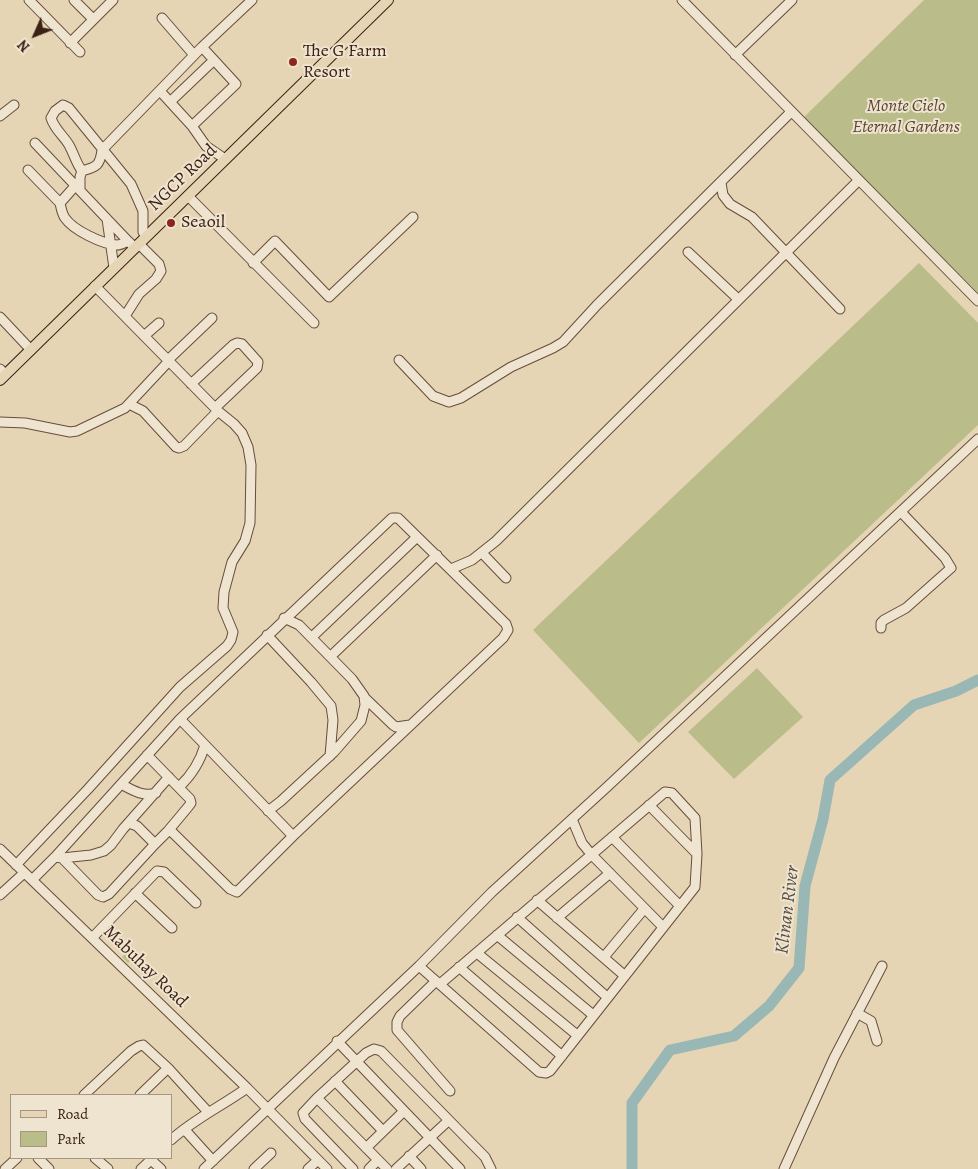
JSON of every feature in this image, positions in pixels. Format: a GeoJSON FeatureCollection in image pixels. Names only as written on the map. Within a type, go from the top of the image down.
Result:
{"type":"FeatureCollection","features":[{"type":"Feature","properties":{"kind":"main road","name":"NGCP Road"},"geometry":{"type":"LineString","coordinates":[[2,374],[31,350],[114,268],[137,242],[188,196],[388,0]]}},
{"type":"Feature","properties":{"kind":"street"},"geometry":{"type":"LineString","coordinates":[[29,0],[80,52]]}},
{"type":"Feature","properties":{"kind":"street"},"geometry":{"type":"LineString","coordinates":[[74,0],[93,20]]}},
{"type":"Feature","properties":{"kind":"street"},"geometry":{"type":"LineString","coordinates":[[70,43],[113,0]]}},
{"type":"Feature","properties":{"kind":"street"},"geometry":{"type":"LineString","coordinates":[[82,171],[93,168],[101,160],[102,150],[194,55],[252,0]]}},
{"type":"Feature","properties":{"kind":"street"},"geometry":{"type":"LineString","coordinates":[[682,0],[978,301]]}},
{"type":"Feature","properties":{"kind":"street"},"geometry":{"type":"LineString","coordinates":[[734,55],[792,0]]}},
{"type":"Feature","properties":{"kind":"street"},"geometry":{"type":"LineString","coordinates":[[162,18],[194,55]]}},
{"type":"Feature","properties":{"kind":"street"},"geometry":{"type":"LineString","coordinates":[[192,126],[236,84],[202,48]]}},
{"type":"Feature","properties":{"kind":"street"},"geometry":{"type":"LineString","coordinates":[[170,102],[214,60]]}},
{"type":"Feature","properties":{"kind":"street"},"geometry":{"type":"LineString","coordinates":[[160,91],[192,126],[206,146],[225,159]]}},
{"type":"Feature","properties":{"kind":"street"},"geometry":{"type":"LineString","coordinates":[[1,114],[14,105]]}},
{"type":"Feature","properties":{"kind":"street"},"geometry":{"type":"LineString","coordinates":[[28,170],[60,203],[64,217],[74,228],[119,245],[137,242],[143,232],[143,212],[131,184],[69,108],[63,105],[55,110],[51,118],[55,129],[70,146],[82,171],[78,188],[60,203]]}},
{"type":"Feature","properties":{"kind":"street"},"geometry":{"type":"LineString","coordinates":[[399,360],[433,396],[449,402],[461,398],[511,367],[563,342],[597,305],[792,112]]}},
{"type":"Feature","properties":{"kind":"street"},"geometry":{"type":"LineString","coordinates":[[35,143],[106,219],[137,242],[159,264],[161,271],[156,279],[136,298],[125,316]]}},
{"type":"Feature","properties":{"kind":"street"},"geometry":{"type":"LineString","coordinates":[[101,160],[111,160]]}},
{"type":"Feature","properties":{"kind":"street"},"geometry":{"type":"LineString","coordinates":[[450,569],[482,553],[859,180]]}},
{"type":"Feature","properties":{"kind":"street"},"geometry":{"type":"LineString","coordinates":[[721,183],[723,195],[730,204],[752,218],[840,309]]}},
{"type":"Feature","properties":{"kind":"street"},"geometry":{"type":"LineString","coordinates":[[188,196],[314,323]]}},
{"type":"Feature","properties":{"kind":"street"},"geometry":{"type":"LineString","coordinates":[[253,263],[275,241],[329,297],[414,217]]}},
{"type":"Feature","properties":{"kind":"street"},"geometry":{"type":"LineString","coordinates":[[106,219],[114,268]]}},
{"type":"Feature","properties":{"kind":"street"},"geometry":{"type":"LineString","coordinates":[[688,252],[738,299]]}},
{"type":"Feature","properties":{"kind":"street"},"geometry":{"type":"LineString","coordinates":[[16,865],[82,797],[180,687],[231,640],[232,632],[223,608],[224,592],[232,562],[245,540],[250,523],[251,465],[248,447],[242,433],[216,410],[96,286]]}},
{"type":"Feature","properties":{"kind":"street"},"geometry":{"type":"LineString","coordinates":[[0,317],[31,350]]}},
{"type":"Feature","properties":{"kind":"street"},"geometry":{"type":"LineString","coordinates":[[0,422],[25,423],[70,432],[77,431],[118,412],[129,404],[168,361],[212,318]]}},
{"type":"Feature","properties":{"kind":"street"},"geometry":{"type":"LineString","coordinates":[[144,336],[159,323]]}},
{"type":"Feature","properties":{"kind":"street"},"geometry":{"type":"LineString","coordinates":[[129,404],[144,411],[179,448],[184,446],[257,368],[258,362],[242,344],[237,343],[192,384]]}},
{"type":"Feature","properties":{"kind":"street"},"geometry":{"type":"LineString","coordinates":[[205,1169],[418,966],[492,892],[978,439]]}},
{"type":"Feature","properties":{"kind":"street"},"geometry":{"type":"LineString","coordinates":[[881,628],[881,623],[884,620],[906,608],[951,566],[901,512]]}},
{"type":"Feature","properties":{"kind":"street"},"geometry":{"type":"LineString","coordinates":[[32,880],[59,857],[121,784],[180,719],[284,618],[392,518],[398,518],[506,624],[508,630],[503,638],[292,836],[237,892],[230,889],[174,833],[168,830]]}},
{"type":"Feature","properties":{"kind":"street"},"geometry":{"type":"LineString","coordinates":[[312,637],[417,536]]}},
{"type":"Feature","properties":{"kind":"street"},"geometry":{"type":"LineString","coordinates":[[482,553],[506,578]]}},
{"type":"Feature","properties":{"kind":"street"},"geometry":{"type":"LineString","coordinates":[[330,656],[437,556]]}},
{"type":"Feature","properties":{"kind":"street"},"geometry":{"type":"LineString","coordinates":[[284,618],[299,625],[312,637],[356,684],[365,698],[393,725],[396,727],[410,725]]}},
{"type":"Feature","properties":{"kind":"street"},"geometry":{"type":"LineString","coordinates":[[267,635],[316,687],[331,706],[334,720],[330,756]]}},
{"type":"Feature","properties":{"kind":"street"},"geometry":{"type":"LineString","coordinates":[[268,810],[282,801],[330,756],[361,721],[365,698]]}},
{"type":"Feature","properties":{"kind":"street"},"geometry":{"type":"LineString","coordinates":[[180,719],[292,836]]}},
{"type":"Feature","properties":{"kind":"street"},"geometry":{"type":"LineString","coordinates":[[179,787],[185,782],[201,759],[205,745]]}},
{"type":"Feature","properties":{"kind":"street"},"geometry":{"type":"LineString","coordinates":[[59,857],[98,895],[103,896],[109,894],[168,830],[191,803],[190,799],[147,755]]}},
{"type":"Feature","properties":{"kind":"street"},"geometry":{"type":"LineString","coordinates":[[59,857],[91,856],[104,851],[170,778]]}},
{"type":"Feature","properties":{"kind":"street"},"geometry":{"type":"LineString","coordinates":[[121,784],[138,793],[156,793]]}},
{"type":"Feature","properties":{"kind":"street"},"geometry":{"type":"LineString","coordinates":[[418,966],[438,983],[540,1072],[546,1073],[550,1071],[695,887],[698,854],[696,820],[672,793],[665,792],[517,917],[460,968],[438,983],[400,1016],[397,1022],[397,1030],[450,1091]]}},
{"type":"Feature","properties":{"kind":"street"},"geometry":{"type":"LineString","coordinates":[[649,805],[698,854]]}},
{"type":"Feature","properties":{"kind":"street"},"geometry":{"type":"LineString","coordinates":[[572,819],[582,843],[591,854],[663,927]]}},
{"type":"Feature","properties":{"kind":"street"},"geometry":{"type":"LineString","coordinates":[[129,824],[137,826],[155,844]]}},
{"type":"Feature","properties":{"kind":"street"},"geometry":{"type":"LineString","coordinates":[[612,837],[680,906]]}},
{"type":"Feature","properties":{"kind":"street","name":"Mabuhay Road"},"geometry":{"type":"LineString","coordinates":[[0,849],[247,1088],[327,1169]]}},
{"type":"Feature","properties":{"kind":"street"},"geometry":{"type":"LineString","coordinates":[[92,938],[152,875],[160,870],[196,903]]}},
{"type":"Feature","properties":{"kind":"street"},"geometry":{"type":"LineString","coordinates":[[0,895],[24,872]]}},
{"type":"Feature","properties":{"kind":"street"},"geometry":{"type":"LineString","coordinates":[[557,918],[610,873]]}},
{"type":"Feature","properties":{"kind":"street"},"geometry":{"type":"LineString","coordinates":[[135,893],[172,928]]}},
{"type":"Feature","properties":{"kind":"street"},"geometry":{"type":"LineString","coordinates":[[537,900],[625,976]]}},
{"type":"Feature","properties":{"kind":"street"},"geometry":{"type":"LineString","coordinates":[[604,957],[644,908]]}},
{"type":"Feature","properties":{"kind":"street"},"geometry":{"type":"LineString","coordinates":[[517,917],[608,997]]}},
{"type":"Feature","properties":{"kind":"street"},"geometry":{"type":"LineString","coordinates":[[497,935],[593,1015]]}},
{"type":"Feature","properties":{"kind":"street"},"geometry":{"type":"LineString","coordinates":[[477,953],[577,1035]]}},
{"type":"Feature","properties":{"kind":"street"},"geometry":{"type":"LineString","coordinates":[[784,1169],[834,1058],[882,966]]}},
{"type":"Feature","properties":{"kind":"street"},"geometry":{"type":"LineString","coordinates":[[460,968],[562,1056]]}},
{"type":"Feature","properties":{"kind":"street"},"geometry":{"type":"LineString","coordinates":[[857,1013],[871,1021],[878,1041]]}},
{"type":"Feature","properties":{"kind":"street"},"geometry":{"type":"LineString","coordinates":[[338,1042],[460,1169]]}},
{"type":"Feature","properties":{"kind":"street"},"geometry":{"type":"LineString","coordinates":[[85,1094],[131,1051],[139,1046],[147,1047],[208,1112]]}},
{"type":"Feature","properties":{"kind":"street"},"geometry":{"type":"LineString","coordinates":[[353,1169],[303,1116],[306,1109],[357,1061],[370,1050],[377,1049],[485,1158],[491,1169]]}},
{"type":"Feature","properties":{"kind":"street"},"geometry":{"type":"LineString","coordinates":[[142,1094],[168,1068]]}},
{"type":"Feature","properties":{"kind":"street"},"geometry":{"type":"LineString","coordinates":[[335,1081],[383,1131]]}},
{"type":"Feature","properties":{"kind":"street"},"geometry":{"type":"LineString","coordinates":[[213,1161],[178,1135],[208,1112],[222,1106],[247,1088]]}},
{"type":"Feature","properties":{"kind":"street"},"geometry":{"type":"LineString","coordinates":[[317,1098],[388,1169]]}},
{"type":"Feature","properties":{"kind":"street"},"geometry":{"type":"LineString","coordinates":[[366,1148],[404,1111]]}},
{"type":"Feature","properties":{"kind":"street"},"geometry":{"type":"LineString","coordinates":[[396,1169],[448,1121]]}},
{"type":"Feature","properties":{"kind":"street"},"geometry":{"type":"LineString","coordinates":[[254,1169],[271,1153]]}},
{"type":"Feature","properties":{"kind":"street"},"geometry":{"type":"LineString","coordinates":[[409,1156],[421,1169]]}},
{"type":"Feature","properties":{"kind":"street"},"geometry":{"type":"LineString","coordinates":[[5,1169],[16,1159]]}},
{"type":"Feature","properties":{"kind":"street"},"geometry":{"type":"LineString","coordinates":[[39,1159],[49,1169]]}},
{"type":"Feature","properties":{"kind":"street"},"geometry":{"type":"LineString","coordinates":[[96,1159],[108,1169]]}},
{"type":"Feature","properties":{"kind":"street"},"geometry":{"type":"LineString","coordinates":[[141,1169],[150,1159]]}},
{"type":"Feature","properties":{"kind":"street"},"geometry":{"type":"LineString","coordinates":[[152,1159],[161,1169]]}},
{"type":"Feature","properties":{"kind":"street"},"geometry":{"type":"LineString","coordinates":[[308,1169],[318,1160]]}},
{"type":"Feature","properties":{"kind":"street"},"geometry":{"type":"LineString","coordinates":[[369,1169],[378,1160]]}},
{"type":"Feature","properties":{"kind":"green space","name":"Monte Cielo Eternal Gardens"},"geometry":{"type":"Polygon","coordinates":[[[924,0],[978,0],[978,293],[804,117],[924,0]]]}},
{"type":"Feature","properties":{"kind":"green space"},"geometry":{"type":"Polygon","coordinates":[[[919,263],[978,323],[978,425],[639,743],[533,630],[919,263]]]}},
{"type":"Feature","properties":{"kind":"green space"},"geometry":{"type":"Polygon","coordinates":[[[757,668],[803,717],[734,779],[688,732],[757,668]]]}},
{"type":"Feature","properties":{"kind":"green space"},"geometry":{"type":"Polygon","coordinates":[[[130,949],[136,955],[128,963],[122,957],[130,949]]]}},
{"type":"Feature","properties":{"kind":"waterway","name":"Klinan River"},"geometry":{"type":"LineString","coordinates":[[632,1169],[632,1103],[670,1050],[734,1036],[769,1006],[799,968],[805,886],[823,819],[830,780],[914,705],[956,691],[978,680]]}},
{"type":"Feature","properties":{"kind":"place","name":"The G Farm Resort"},"geometry":{"type":"Point","coordinates":[293,62]}},
{"type":"Feature","properties":{"kind":"place","name":"Seaoil"},"geometry":{"type":"Point","coordinates":[171,223]}}]}
